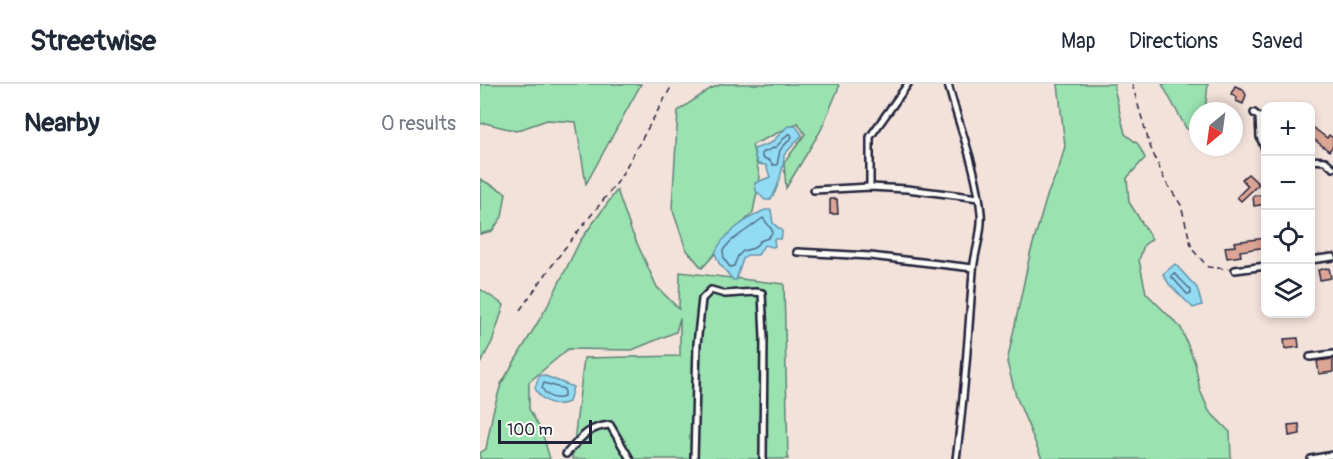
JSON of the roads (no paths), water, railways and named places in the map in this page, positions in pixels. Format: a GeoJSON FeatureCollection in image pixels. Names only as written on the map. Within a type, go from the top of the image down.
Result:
{"type":"FeatureCollection","features":[{"type":"Feature","properties":{"kind":"street"},"geometry":{"type":"LineString","coordinates":[[870,187],[870,137],[908,84]]}},
{"type":"Feature","properties":{"kind":"street"},"geometry":{"type":"LineString","coordinates":[[948,84],[969,151],[982,224],[973,268],[964,400],[956,459]]}},
{"type":"Feature","properties":{"kind":"street"},"geometry":{"type":"LineString","coordinates":[[1254,113],[1259,117],[1261,139]]}},
{"type":"Feature","properties":{"kind":"street"},"geometry":{"type":"LineString","coordinates":[[1315,160],[1325,161],[1333,168]]}},
{"type":"Feature","properties":{"kind":"street"},"geometry":{"type":"LineString","coordinates":[[814,190],[870,187],[979,198]]}},
{"type":"Feature","properties":{"kind":"street"},"geometry":{"type":"LineString","coordinates":[[797,252],[870,256],[973,268]]}},
{"type":"Feature","properties":{"kind":"street"},"geometry":{"type":"LineString","coordinates":[[1315,259],[1333,257]]}},
{"type":"Feature","properties":{"kind":"street"},"geometry":{"type":"LineString","coordinates":[[1235,270],[1261,267]]}},
{"type":"Feature","properties":{"kind":"street"},"geometry":{"type":"LineString","coordinates":[[694,459],[696,344],[702,299],[711,290],[725,294],[756,291],[762,293],[763,459]]}},
{"type":"Feature","properties":{"kind":"street"},"geometry":{"type":"LineString","coordinates":[[1310,357],[1333,354]]}},
{"type":"Feature","properties":{"kind":"street"},"geometry":{"type":"LineString","coordinates":[[566,454],[587,431],[610,425],[630,459]]}},
{"type":"Feature","properties":{"kind":"street"},"geometry":{"type":"LineString","coordinates":[[1311,459],[1333,455]]}},
{"type":"Feature","properties":{"kind":"water"},"geometry":{"type":"Polygon","coordinates":[[[788,126],[796,126],[802,135],[784,155],[775,192],[770,200],[765,200],[756,191],[755,183],[770,177],[766,165],[758,164],[754,149],[771,143],[788,126]]]}},
{"type":"Feature","properties":{"kind":"water"},"geometry":{"type":"Polygon","coordinates":[[[765,210],[771,210],[773,223],[782,231],[782,236],[780,239],[774,239],[775,246],[764,245],[758,255],[747,255],[743,259],[736,280],[733,280],[719,263],[715,253],[718,246],[736,228],[765,210]]]}},
{"type":"Feature","properties":{"kind":"water"},"geometry":{"type":"Polygon","coordinates":[[[1175,264],[1197,288],[1202,305],[1193,308],[1169,284],[1163,274],[1175,264]]]}},
{"type":"Feature","properties":{"kind":"water"},"geometry":{"type":"Polygon","coordinates":[[[543,375],[573,387],[569,402],[553,404],[541,397],[535,388],[539,376],[543,375]]]}}]}
